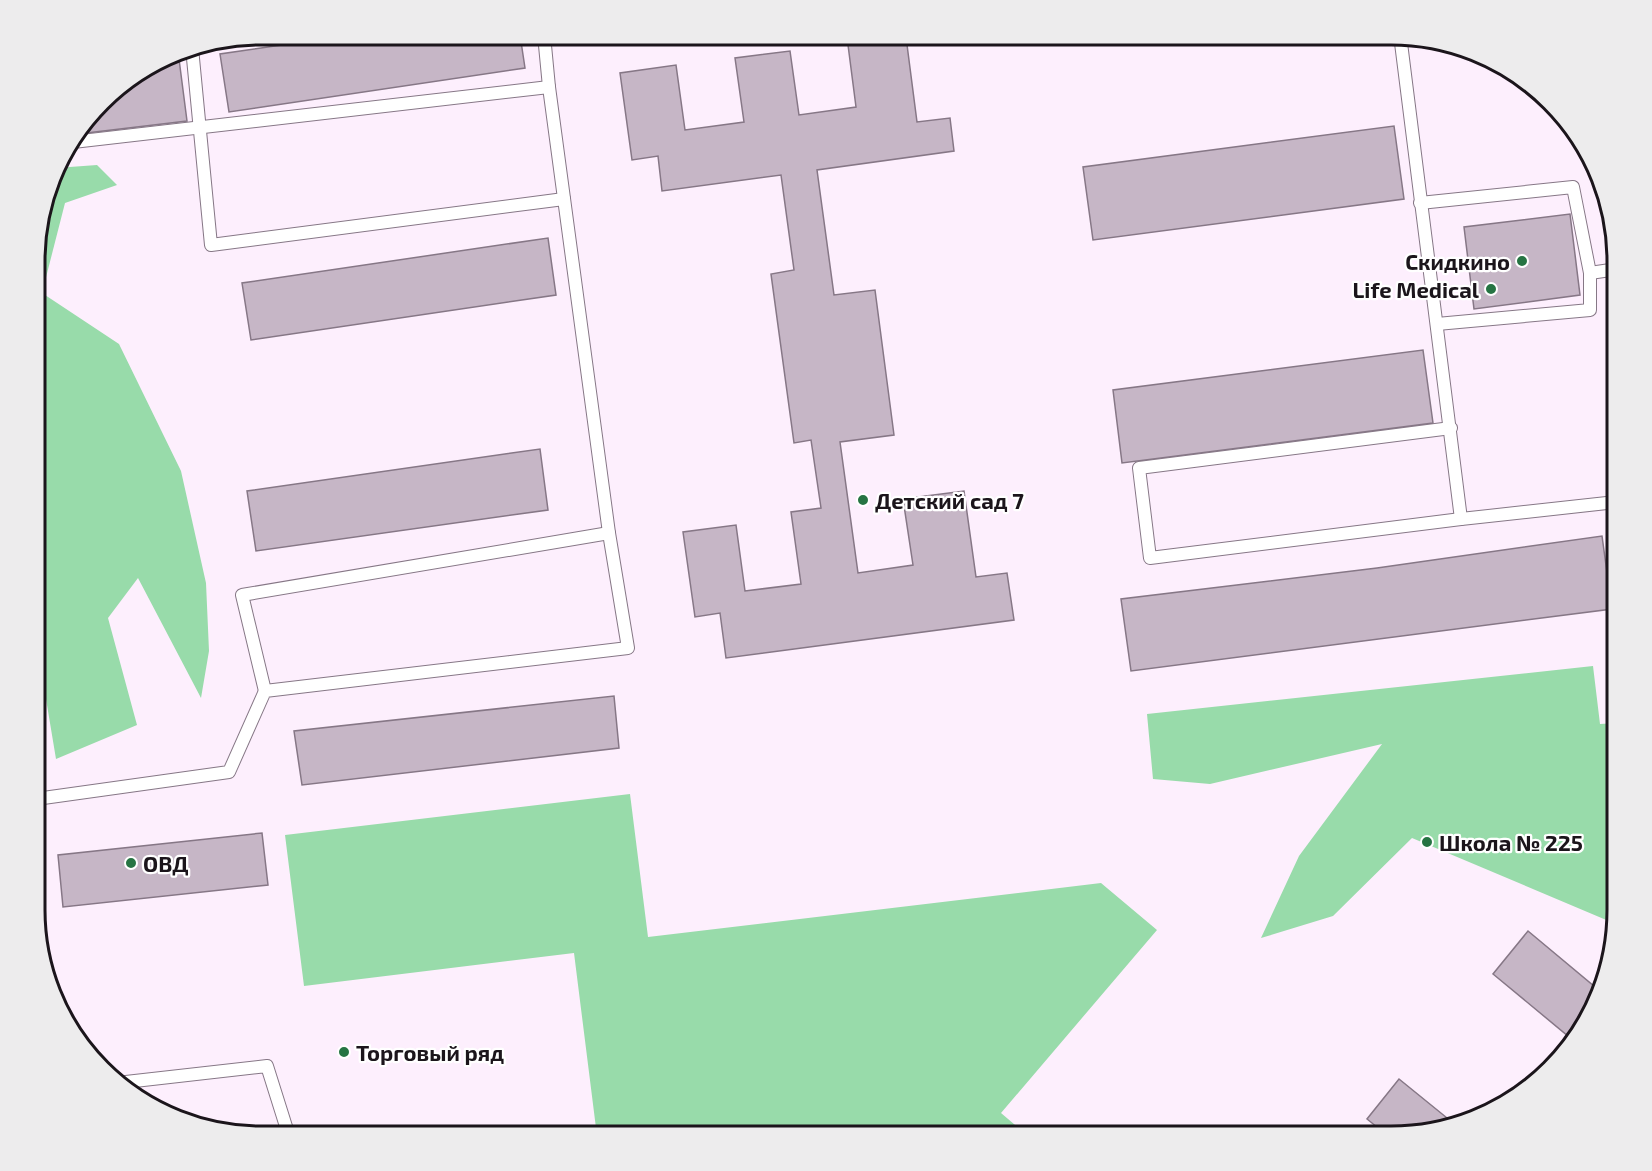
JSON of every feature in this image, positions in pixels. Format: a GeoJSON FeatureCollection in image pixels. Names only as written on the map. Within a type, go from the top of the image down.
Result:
{"type":"FeatureCollection","features":[{"type":"Feature","properties":{"kind":"lane"},"geometry":{"type":"LineString","coordinates":[[265,691],[628,648],[609,532],[545,45]]}},
{"type":"Feature","properties":{"kind":"lane"},"geometry":{"type":"LineString","coordinates":[[1401,45],[1461,519]]}},
{"type":"Feature","properties":{"kind":"lane"},"geometry":{"type":"LineString","coordinates":[[193,56],[211,245],[564,199]]}},
{"type":"Feature","properties":{"kind":"lane"},"geometry":{"type":"LineString","coordinates":[[82,140],[549,87]]}},
{"type":"Feature","properties":{"kind":"lane"},"geometry":{"type":"LineString","coordinates":[[1420,203],[1573,187],[1590,273],[1590,310],[1437,324]]}},
{"type":"Feature","properties":{"kind":"lane"},"geometry":{"type":"LineString","coordinates":[[1590,273],[1607,270]]}},
{"type":"Feature","properties":{"kind":"lane"},"geometry":{"type":"LineString","coordinates":[[1451,428],[1139,468],[1150,558],[1607,503]]}},
{"type":"Feature","properties":{"kind":"lane"},"geometry":{"type":"LineString","coordinates":[[45,798],[229,772],[265,691],[242,595],[609,532]]}},
{"type":"Feature","properties":{"kind":"lane"},"geometry":{"type":"LineString","coordinates":[[131,1081],[267,1066],[285,1126]]}},
{"type":"Feature","properties":{"kind":"green space"},"geometry":{"type":"Polygon","coordinates":[[[97,165],[117,185],[65,203],[45,281],[45,247],[49,219],[56,192],[66,167],[97,165]]]}},
{"type":"Feature","properties":{"kind":"green space"},"geometry":{"type":"Polygon","coordinates":[[[45,295],[119,344],[181,471],[206,583],[209,651],[201,698],[138,578],[108,618],[137,725],[56,759],[45,693],[45,295]]]}},
{"type":"Feature","properties":{"kind":"green space"},"geometry":{"type":"Polygon","coordinates":[[[1593,666],[1600,724],[1607,724],[1607,920],[1412,838],[1333,916],[1261,938],[1299,856],[1382,744],[1210,784],[1153,779],[1147,714],[1593,666]]]}},
{"type":"Feature","properties":{"kind":"green space"},"geometry":{"type":"Polygon","coordinates":[[[630,794],[648,937],[1101,883],[1157,930],[1001,1113],[1016,1126],[596,1126],[574,953],[304,986],[285,835],[630,794]]]}},
{"type":"Feature","properties":{"kind":"building"},"geometry":{"type":"Polygon","coordinates":[[[282,45],[522,45],[525,68],[229,112],[220,54],[282,45]]]}},
{"type":"Feature","properties":{"kind":"building"},"geometry":{"type":"Polygon","coordinates":[[[848,45],[907,45],[917,122],[950,118],[954,151],[817,170],[834,295],[875,290],[894,435],[840,442],[858,573],[913,565],[903,499],[964,491],[976,577],[1007,573],[1014,620],[726,658],[720,613],[695,617],[683,532],[736,525],[745,591],[801,584],[791,512],[821,508],[811,440],[794,443],[771,274],[794,270],[781,175],[662,191],[658,156],[632,160],[620,73],[676,65],[685,130],[744,122],[735,58],[790,51],[799,115],[856,107],[848,45]]]}},
{"type":"Feature","properties":{"kind":"building"},"geometry":{"type":"Polygon","coordinates":[[[179,61],[187,121],[88,133],[108,108],[141,81],[179,61]]]}},
{"type":"Feature","properties":{"kind":"building"},"geometry":{"type":"Polygon","coordinates":[[[1394,126],[1404,199],[1093,240],[1083,167],[1394,126]]]}},
{"type":"Feature","properties":{"kind":"building","name":"Скидкино"},"geometry":{"type":"Polygon","coordinates":[[[1570,214],[1580,295],[1474,309],[1464,227],[1570,214]]]}},
{"type":"Feature","properties":{"kind":"building"},"geometry":{"type":"Polygon","coordinates":[[[548,238],[556,295],[251,340],[242,283],[548,238]]]}},
{"type":"Feature","properties":{"kind":"building"},"geometry":{"type":"Polygon","coordinates":[[[1423,350],[1433,423],[1122,463],[1113,390],[1423,350]]]}},
{"type":"Feature","properties":{"kind":"building"},"geometry":{"type":"Polygon","coordinates":[[[540,449],[548,510],[256,551],[247,491],[540,449]]]}},
{"type":"Feature","properties":{"kind":"building"},"geometry":{"type":"Polygon","coordinates":[[[1602,536],[1607,572],[1607,610],[1131,671],[1121,599],[1377,568],[1602,536]]]}},
{"type":"Feature","properties":{"kind":"building"},"geometry":{"type":"Polygon","coordinates":[[[614,696],[619,748],[302,785],[294,731],[614,696]]]}},
{"type":"Feature","properties":{"kind":"building"},"geometry":{"type":"Polygon","coordinates":[[[262,833],[268,885],[63,907],[58,855],[262,833]]]}},
{"type":"Feature","properties":{"kind":"building"},"geometry":{"type":"Polygon","coordinates":[[[1528,931],[1594,986],[1567,1035],[1493,974],[1528,931]]]}},
{"type":"Feature","properties":{"kind":"building"},"geometry":{"type":"Polygon","coordinates":[[[1399,1079],[1448,1119],[1405,1126],[1376,1126],[1367,1119],[1399,1079]]]}},
{"type":"Feature","properties":{"kind":"place","name":"Скидкино"},"geometry":{"type":"Point","coordinates":[1522,261]}},
{"type":"Feature","properties":{"kind":"place","name":"Life Medical"},"geometry":{"type":"Point","coordinates":[1491,289]}},
{"type":"Feature","properties":{"kind":"place","name":"Детский сад 7"},"geometry":{"type":"Point","coordinates":[863,500]}},
{"type":"Feature","properties":{"kind":"place","name":"Школа № 225"},"geometry":{"type":"Point","coordinates":[1427,842]}},
{"type":"Feature","properties":{"kind":"place","name":"ОВД"},"geometry":{"type":"Point","coordinates":[131,863]}},
{"type":"Feature","properties":{"kind":"place","name":"Торговый ряд"},"geometry":{"type":"Point","coordinates":[344,1052]}}]}
